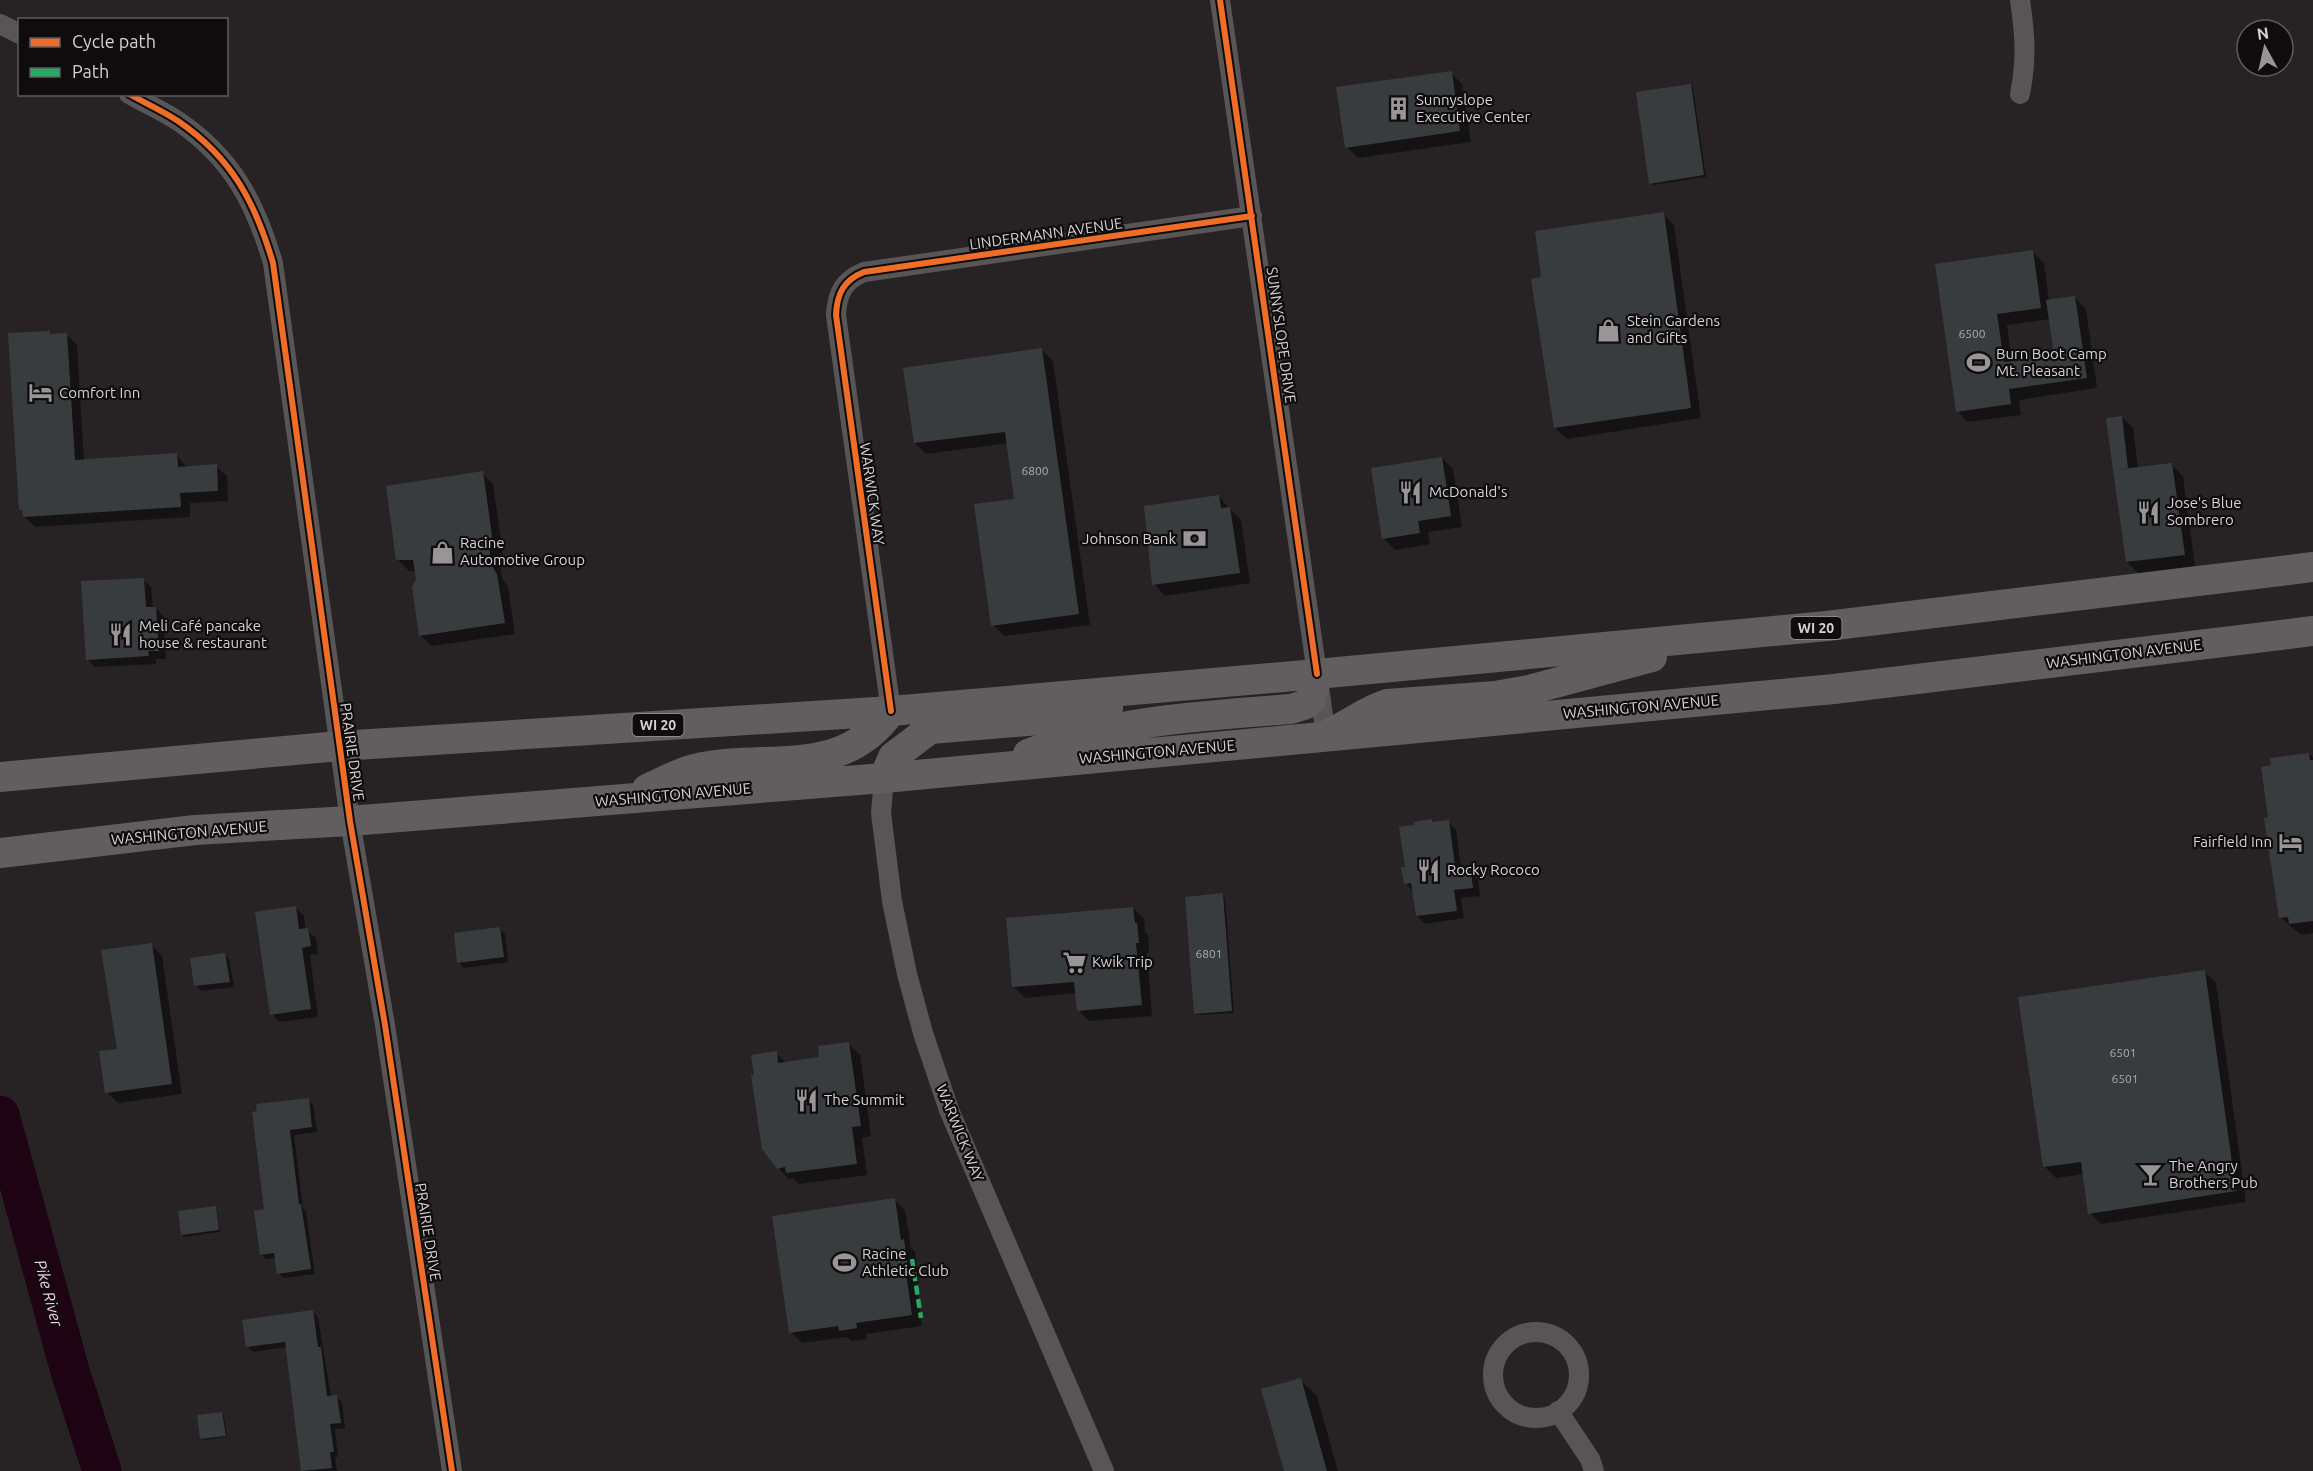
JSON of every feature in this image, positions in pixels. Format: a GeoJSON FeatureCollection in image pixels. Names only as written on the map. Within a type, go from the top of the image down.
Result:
{"type":"FeatureCollection","features":[{"type":"Feature","properties":{"kind":"main road","name":"WI 20"},"geometry":{"type":"LineString","coordinates":[[0,777],[339,746],[891,711],[1317,674],[1827,627],[2313,567]]}},
{"type":"Feature","properties":{"kind":"main road","name":"WASHINGTON AVENUE"},"geometry":{"type":"LineString","coordinates":[[0,853],[195,830],[350,821],[884,778],[1833,689],[2313,631]]}},
{"type":"Feature","properties":{"kind":"main road"},"geometry":{"type":"LineString","coordinates":[[1326,736],[1351,724],[1372,709],[1387,704],[1474,698],[1529,690],[1731,636]]}},
{"type":"Feature","properties":{"kind":"main road"},"geometry":{"type":"LineString","coordinates":[[994,767],[1065,740],[1125,726],[1169,718],[1290,709],[1304,705],[1311,700],[1317,674]]}},
{"type":"Feature","properties":{"kind":"main road"},"geometry":{"type":"LineString","coordinates":[[884,778],[893,757],[930,729],[1089,714],[1109,708],[1130,690]]}},
{"type":"Feature","properties":{"kind":"main road"},"geometry":{"type":"LineString","coordinates":[[626,799],[692,769],[823,758],[852,747],[879,728],[891,711]]}},
{"type":"Feature","properties":{"kind":"street","name":"SUNNYSLOPE DRIVE"},"geometry":{"type":"LineString","coordinates":[[1220,0],[1326,736]]}},
{"type":"Feature","properties":{"kind":"street"},"geometry":{"type":"LineString","coordinates":[[2020,0],[2026,67],[2020,94]]}},
{"type":"Feature","properties":{"kind":"street"},"geometry":{"type":"LineString","coordinates":[[0,24],[18,33]]}},
{"type":"Feature","properties":{"kind":"street","name":"PRAIRIE DRIVE"},"geometry":{"type":"LineString","coordinates":[[133,96],[192,131],[220,158],[244,190],[261,225],[273,263],[350,821],[385,1025],[453,1471]]}},
{"type":"Feature","properties":{"kind":"street","name":"LINDERMANN AVENUE"},"geometry":{"type":"LineString","coordinates":[[846,283],[854,276],[864,272],[1252,216]]}},
{"type":"Feature","properties":{"kind":"street","name":"WARWICK WAY"},"geometry":{"type":"LineString","coordinates":[[846,283],[837,299],[836,315],[891,711]]}},
{"type":"Feature","properties":{"kind":"street","name":"WARWICK WAY"},"geometry":{"type":"LineString","coordinates":[[884,778],[881,813],[892,901],[907,974],[923,1033],[949,1110],[1104,1471]]}},
{"type":"Feature","properties":{"kind":"street"},"geometry":{"type":"LineString","coordinates":[[1527,1332],[1542,1332],[1557,1337],[1568,1346],[1576,1359],[1579,1373],[1576,1388],[1569,1401],[1558,1411],[1546,1416],[1532,1417],[1519,1414],[1508,1408],[1499,1397],[1492,1372],[1495,1359],[1502,1347],[1514,1338],[1527,1332]]}},
{"type":"Feature","properties":{"kind":"street"},"geometry":{"type":"LineString","coordinates":[[1558,1411],[1590,1459],[1594,1471]]}},
{"type":"Feature","properties":{"kind":"building","name":"Sunnyslope Executive Center"},"geometry":{"type":"Polygon","coordinates":[[[1452,71],[1460,131],[1345,148],[1336,87],[1452,71]]]}},
{"type":"Feature","properties":{"kind":"building"},"geometry":{"type":"Polygon","coordinates":[[[1691,84],[1704,175],[1649,184],[1636,92],[1691,84]]]}},
{"type":"Feature","properties":{"kind":"building","name":"Stein Gardens and Gifts"},"geometry":{"type":"Polygon","coordinates":[[[1664,212],[1691,408],[1554,428],[1531,279],[1541,277],[1535,231],[1664,212]]]}},
{"type":"Feature","properties":{"kind":"building"},"geometry":{"type":"Polygon","coordinates":[[[2033,250],[2041,308],[1997,314],[2004,362],[2054,355],[2046,300],[2075,296],[2087,378],[2009,389],[2011,404],[1956,412],[1935,264],[2033,250]]]}},
{"type":"Feature","properties":{"kind":"building","name":"Comfort Inn"},"geometry":{"type":"Polygon","coordinates":[[[50,331],[50,334],[67,333],[75,460],[177,453],[178,467],[217,464],[218,491],[180,493],[181,507],[23,517],[22,510],[19,510],[8,333],[50,331]]]}},
{"type":"Feature","properties":{"kind":"building"},"geometry":{"type":"Polygon","coordinates":[[[1042,348],[1079,614],[991,626],[974,504],[1014,499],[1005,432],[914,443],[903,368],[1042,348]]]}},
{"type":"Feature","properties":{"kind":"building"},"geometry":{"type":"Polygon","coordinates":[[[2122,416],[2128,468],[2113,470],[2106,418],[2122,416]]]}},
{"type":"Feature","properties":{"kind":"building","name":"McDonald's"},"geometry":{"type":"Polygon","coordinates":[[[1442,457],[1451,516],[1418,521],[1420,533],[1382,539],[1371,468],[1442,457]]]}},
{"type":"Feature","properties":{"kind":"building","name":"Jose's Blue Sombrero"},"geometry":{"type":"Polygon","coordinates":[[[2172,463],[2185,555],[2126,562],[2113,470],[2172,463]]]}},
{"type":"Feature","properties":{"kind":"building","name":"Racine Automotive Group"},"geometry":{"type":"Polygon","coordinates":[[[483,471],[493,543],[489,547],[492,566],[497,574],[505,623],[419,636],[412,587],[416,579],[413,560],[396,560],[386,486],[483,471]]]}},
{"type":"Feature","properties":{"kind":"building","name":"Johnson Bank"},"geometry":{"type":"Polygon","coordinates":[[[1219,495],[1221,508],[1230,507],[1240,573],[1152,585],[1144,506],[1219,495]]]}},
{"type":"Feature","properties":{"kind":"building","name":"Meli Café pancake house & restaurant"},"geometry":{"type":"Polygon","coordinates":[[[144,578],[146,607],[156,607],[159,651],[148,651],[149,656],[86,660],[81,581],[144,578]]]}},
{"type":"Feature","properties":{"kind":"building","name":"Fairfield Inn"},"geometry":{"type":"Polygon","coordinates":[[[2309,753],[2310,760],[2313,760],[2313,921],[2289,924],[2288,917],[2279,918],[2264,818],[2268,817],[2261,767],[2271,765],[2270,758],[2309,753]]]}},
{"type":"Feature","properties":{"kind":"building","name":"Rocky Rococo"},"geometry":{"type":"Polygon","coordinates":[[[1432,819],[1432,822],[1449,820],[1456,873],[1471,871],[1473,888],[1454,890],[1457,911],[1416,916],[1411,883],[1404,884],[1401,867],[1405,867],[1399,827],[1432,819]]]}},
{"type":"Feature","properties":{"kind":"building","name":"Kwik Trip"},"geometry":{"type":"Polygon","coordinates":[[[1223,893],[1232,1011],[1194,1014],[1185,897],[1223,893]]]}},
{"type":"Feature","properties":{"kind":"building"},"geometry":{"type":"Polygon","coordinates":[[[296,906],[299,929],[308,928],[311,946],[302,948],[311,1009],[270,1015],[255,912],[296,906]]]}},
{"type":"Feature","properties":{"kind":"building","name":"Kwik Trip"},"geometry":{"type":"Polygon","coordinates":[[[1133,907],[1139,943],[1136,943],[1142,1005],[1077,1011],[1074,982],[1012,987],[1006,918],[1133,907]]]}},
{"type":"Feature","properties":{"kind":"building"},"geometry":{"type":"Polygon","coordinates":[[[500,927],[504,957],[457,963],[454,933],[500,927]]]}},
{"type":"Feature","properties":{"kind":"building"},"geometry":{"type":"Polygon","coordinates":[[[152,943],[172,1084],[105,1093],[99,1051],[117,1049],[101,950],[152,943]]]}},
{"type":"Feature","properties":{"kind":"building"},"geometry":{"type":"Polygon","coordinates":[[[225,953],[230,982],[194,986],[190,958],[225,953]]]}},
{"type":"Feature","properties":{"kind":"building"},"geometry":{"type":"Polygon","coordinates":[[[2205,970],[2236,1191],[2088,1214],[2081,1162],[2043,1167],[2018,997],[2205,970]]]}},
{"type":"Feature","properties":{"kind":"building","name":"The Summit"},"geometry":{"type":"Polygon","coordinates":[[[849,1042],[861,1126],[852,1127],[857,1164],[786,1173],[785,1167],[777,1169],[762,1149],[751,1075],[754,1075],[751,1055],[777,1051],[778,1063],[819,1057],[818,1046],[849,1042]]]}},
{"type":"Feature","properties":{"kind":"building"},"geometry":{"type":"Polygon","coordinates":[[[309,1098],[312,1127],[290,1130],[299,1204],[301,1204],[311,1269],[277,1274],[274,1253],[260,1255],[254,1211],[264,1209],[252,1112],[257,1111],[256,1104],[309,1098]]]}},
{"type":"Feature","properties":{"kind":"building","name":"Racine Athletic Club"},"geometry":{"type":"Polygon","coordinates":[[[895,1198],[901,1240],[904,1239],[909,1273],[906,1273],[912,1315],[856,1323],[857,1328],[839,1331],[838,1326],[789,1333],[772,1216],[895,1198]]]}},
{"type":"Feature","properties":{"kind":"building"},"geometry":{"type":"Polygon","coordinates":[[[216,1206],[219,1230],[181,1235],[178,1211],[216,1206]]]}},
{"type":"Feature","properties":{"kind":"building"},"geometry":{"type":"Polygon","coordinates":[[[313,1310],[318,1347],[321,1347],[327,1396],[337,1395],[341,1423],[330,1424],[334,1452],[330,1452],[332,1468],[301,1471],[285,1342],[246,1347],[242,1320],[313,1310]]]}},
{"type":"Feature","properties":{"kind":"building"},"geometry":{"type":"Polygon","coordinates":[[[1301,1378],[1327,1471],[1284,1471],[1261,1389],[1301,1378]]]}},
{"type":"Feature","properties":{"kind":"building"},"geometry":{"type":"Polygon","coordinates":[[[222,1412],[226,1436],[200,1439],[197,1415],[222,1412]]]}},
{"type":"Feature","properties":{"kind":"waterway","name":"Pike River"},"geometry":{"type":"LineString","coordinates":[[0,1115],[70,1371],[102,1471]]}},
{"type":"Feature","properties":{"kind":"marked path"},"geometry":{"type":"LineString","coordinates":[[912,1259],[921,1318]]}},
{"type":"Feature","properties":{"kind":"cycle path"},"geometry":{"type":"LineString","coordinates":[[1220,0],[1317,674]]}},
{"type":"Feature","properties":{"kind":"cycle path"},"geometry":{"type":"LineString","coordinates":[[133,96],[160,110],[197,135],[227,166],[249,201],[273,263],[350,821],[385,1025],[452,1471]]}},
{"type":"Feature","properties":{"kind":"cycle path"},"geometry":{"type":"LineString","coordinates":[[891,711],[836,315],[838,300],[843,288],[851,279],[864,272],[1252,216]]}},
{"type":"Feature","properties":{"kind":"place","name":"Sunnyslope Executive Center"},"geometry":{"type":"Point","coordinates":[1398,109]}},
{"type":"Feature","properties":{"kind":"place","name":"Stein Gardens and Gifts"},"geometry":{"type":"Point","coordinates":[1609,330]}},
{"type":"Feature","properties":{"kind":"place","name":"Burn Boot Camp Mt. Pleasant"},"geometry":{"type":"Point","coordinates":[1978,363]}},
{"type":"Feature","properties":{"kind":"place","name":"Comfort Inn"},"geometry":{"type":"Point","coordinates":[41,393]}},
{"type":"Feature","properties":{"kind":"place","name":"McDonald's"},"geometry":{"type":"Point","coordinates":[1411,492]}},
{"type":"Feature","properties":{"kind":"place","name":"Jose's Blue Sombrero"},"geometry":{"type":"Point","coordinates":[2149,512]}},
{"type":"Feature","properties":{"kind":"place","name":"Johnson Bank"},"geometry":{"type":"Point","coordinates":[1194,539]}},
{"type":"Feature","properties":{"kind":"place","name":"Racine Automotive Group"},"geometry":{"type":"Point","coordinates":[442,552]}},
{"type":"Feature","properties":{"kind":"place","name":"Meli Café pancake house & restaurant"},"geometry":{"type":"Point","coordinates":[121,635]}},
{"type":"Feature","properties":{"kind":"place","name":"Fairfield Inn"},"geometry":{"type":"Point","coordinates":[2290,842]}},
{"type":"Feature","properties":{"kind":"place","name":"Rocky Rococo"},"geometry":{"type":"Point","coordinates":[1429,870]}},
{"type":"Feature","properties":{"kind":"place","name":"Kwik Trip"},"geometry":{"type":"Point","coordinates":[1074,962]}},
{"type":"Feature","properties":{"kind":"place","name":"The Summit"},"geometry":{"type":"Point","coordinates":[806,1100]}},
{"type":"Feature","properties":{"kind":"place","name":"The Angry Brothers Pub"},"geometry":{"type":"Point","coordinates":[2151,1175]}},
{"type":"Feature","properties":{"kind":"place","name":"Racine Athletic Club"},"geometry":{"type":"Point","coordinates":[844,1263]}}]}
